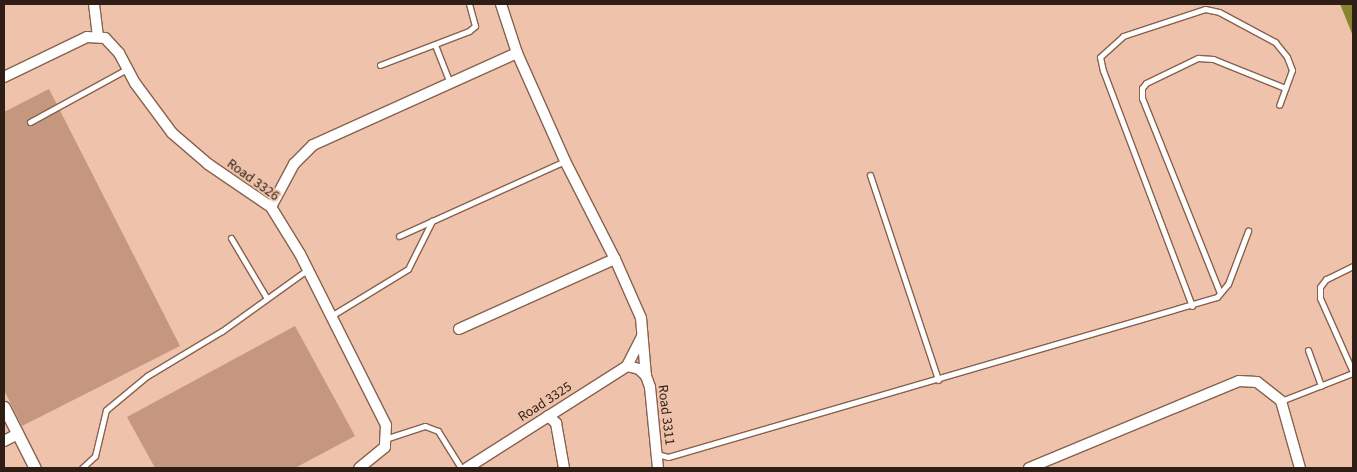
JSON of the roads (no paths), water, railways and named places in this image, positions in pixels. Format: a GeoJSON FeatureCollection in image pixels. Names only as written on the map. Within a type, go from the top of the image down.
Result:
{"type":"FeatureCollection","features":[{"type":"Feature","properties":{"kind":"street"},"geometry":{"type":"LineString","coordinates":[[4,77],[86,37],[98,35],[94,4]]}},
{"type":"Feature","properties":{"kind":"street","name":"Road 3311"},"geometry":{"type":"LineString","coordinates":[[501,4],[517,53],[565,161],[615,258],[641,318],[643,332],[642,373],[658,468]]}},
{"type":"Feature","properties":{"kind":"street","name":"Road 3326"},"geometry":{"type":"LineString","coordinates":[[98,35],[119,53],[172,133],[208,164],[271,207],[331,316],[386,425],[388,438]]}},
{"type":"Feature","properties":{"kind":"street"},"geometry":{"type":"LineString","coordinates":[[271,207],[294,164],[313,145],[517,53]]}},
{"type":"Feature","properties":{"kind":"street"},"geometry":{"type":"LineString","coordinates":[[459,329],[615,258]]}},
{"type":"Feature","properties":{"kind":"street"},"geometry":{"type":"LineString","coordinates":[[642,373],[627,366],[640,344],[643,332]]}},
{"type":"Feature","properties":{"kind":"street","name":"Road 3325"},"geometry":{"type":"LineString","coordinates":[[467,468],[627,366]]}},
{"type":"Feature","properties":{"kind":"street"},"geometry":{"type":"LineString","coordinates":[[1029,468],[1239,381],[1257,382],[1281,401],[1300,468]]}},
{"type":"Feature","properties":{"kind":"street"},"geometry":{"type":"LineString","coordinates":[[4,411],[35,468]]}},
{"type":"Feature","properties":{"kind":"street"},"geometry":{"type":"LineString","coordinates":[[548,416],[556,423],[564,468]]}},
{"type":"Feature","properties":{"kind":"street"},"geometry":{"type":"LineString","coordinates":[[4,441],[18,434]]}},
{"type":"Feature","properties":{"kind":"street"},"geometry":{"type":"LineString","coordinates":[[359,468],[385,447],[388,438]]}},
{"type":"Feature","properties":{"kind":"lane"},"geometry":{"type":"LineString","coordinates":[[380,65],[463,35],[475,26],[469,4]]}},
{"type":"Feature","properties":{"kind":"lane"},"geometry":{"type":"LineString","coordinates":[[1192,306],[1102,71],[1100,57],[1123,36],[1205,9],[1219,12],[1275,42],[1292,70],[1279,105]]}},
{"type":"Feature","properties":{"kind":"lane"},"geometry":{"type":"LineString","coordinates":[[435,45],[450,83]]}},
{"type":"Feature","properties":{"kind":"lane"},"geometry":{"type":"LineString","coordinates":[[1220,293],[1142,98],[1142,88],[1146,82],[1198,58],[1213,58],[1285,88]]}},
{"type":"Feature","properties":{"kind":"lane"},"geometry":{"type":"LineString","coordinates":[[30,122],[128,69]]}},
{"type":"Feature","properties":{"kind":"lane"},"geometry":{"type":"LineString","coordinates":[[399,236],[565,161]]}},
{"type":"Feature","properties":{"kind":"lane"},"geometry":{"type":"LineString","coordinates":[[870,176],[938,380]]}},
{"type":"Feature","properties":{"kind":"lane"},"geometry":{"type":"LineString","coordinates":[[331,316],[408,269],[432,221]]}},
{"type":"Feature","properties":{"kind":"lane"},"geometry":{"type":"LineString","coordinates":[[657,454],[668,457],[1192,306],[1220,293],[1228,284],[1248,231]]}},
{"type":"Feature","properties":{"kind":"lane"},"geometry":{"type":"LineString","coordinates":[[231,238],[266,297]]}},
{"type":"Feature","properties":{"kind":"lane"},"geometry":{"type":"LineString","coordinates":[[1281,401],[1353,373],[1320,298],[1320,287],[1326,279],[1353,266]]}},
{"type":"Feature","properties":{"kind":"lane"},"geometry":{"type":"LineString","coordinates":[[82,468],[95,456],[106,410],[147,376],[222,331],[266,297],[307,270]]}},
{"type":"Feature","properties":{"kind":"lane"},"geometry":{"type":"LineString","coordinates":[[1308,350],[1320,386]]}},
{"type":"Feature","properties":{"kind":"lane"},"geometry":{"type":"LineString","coordinates":[[388,438],[426,426],[438,431],[461,468]]}}]}
